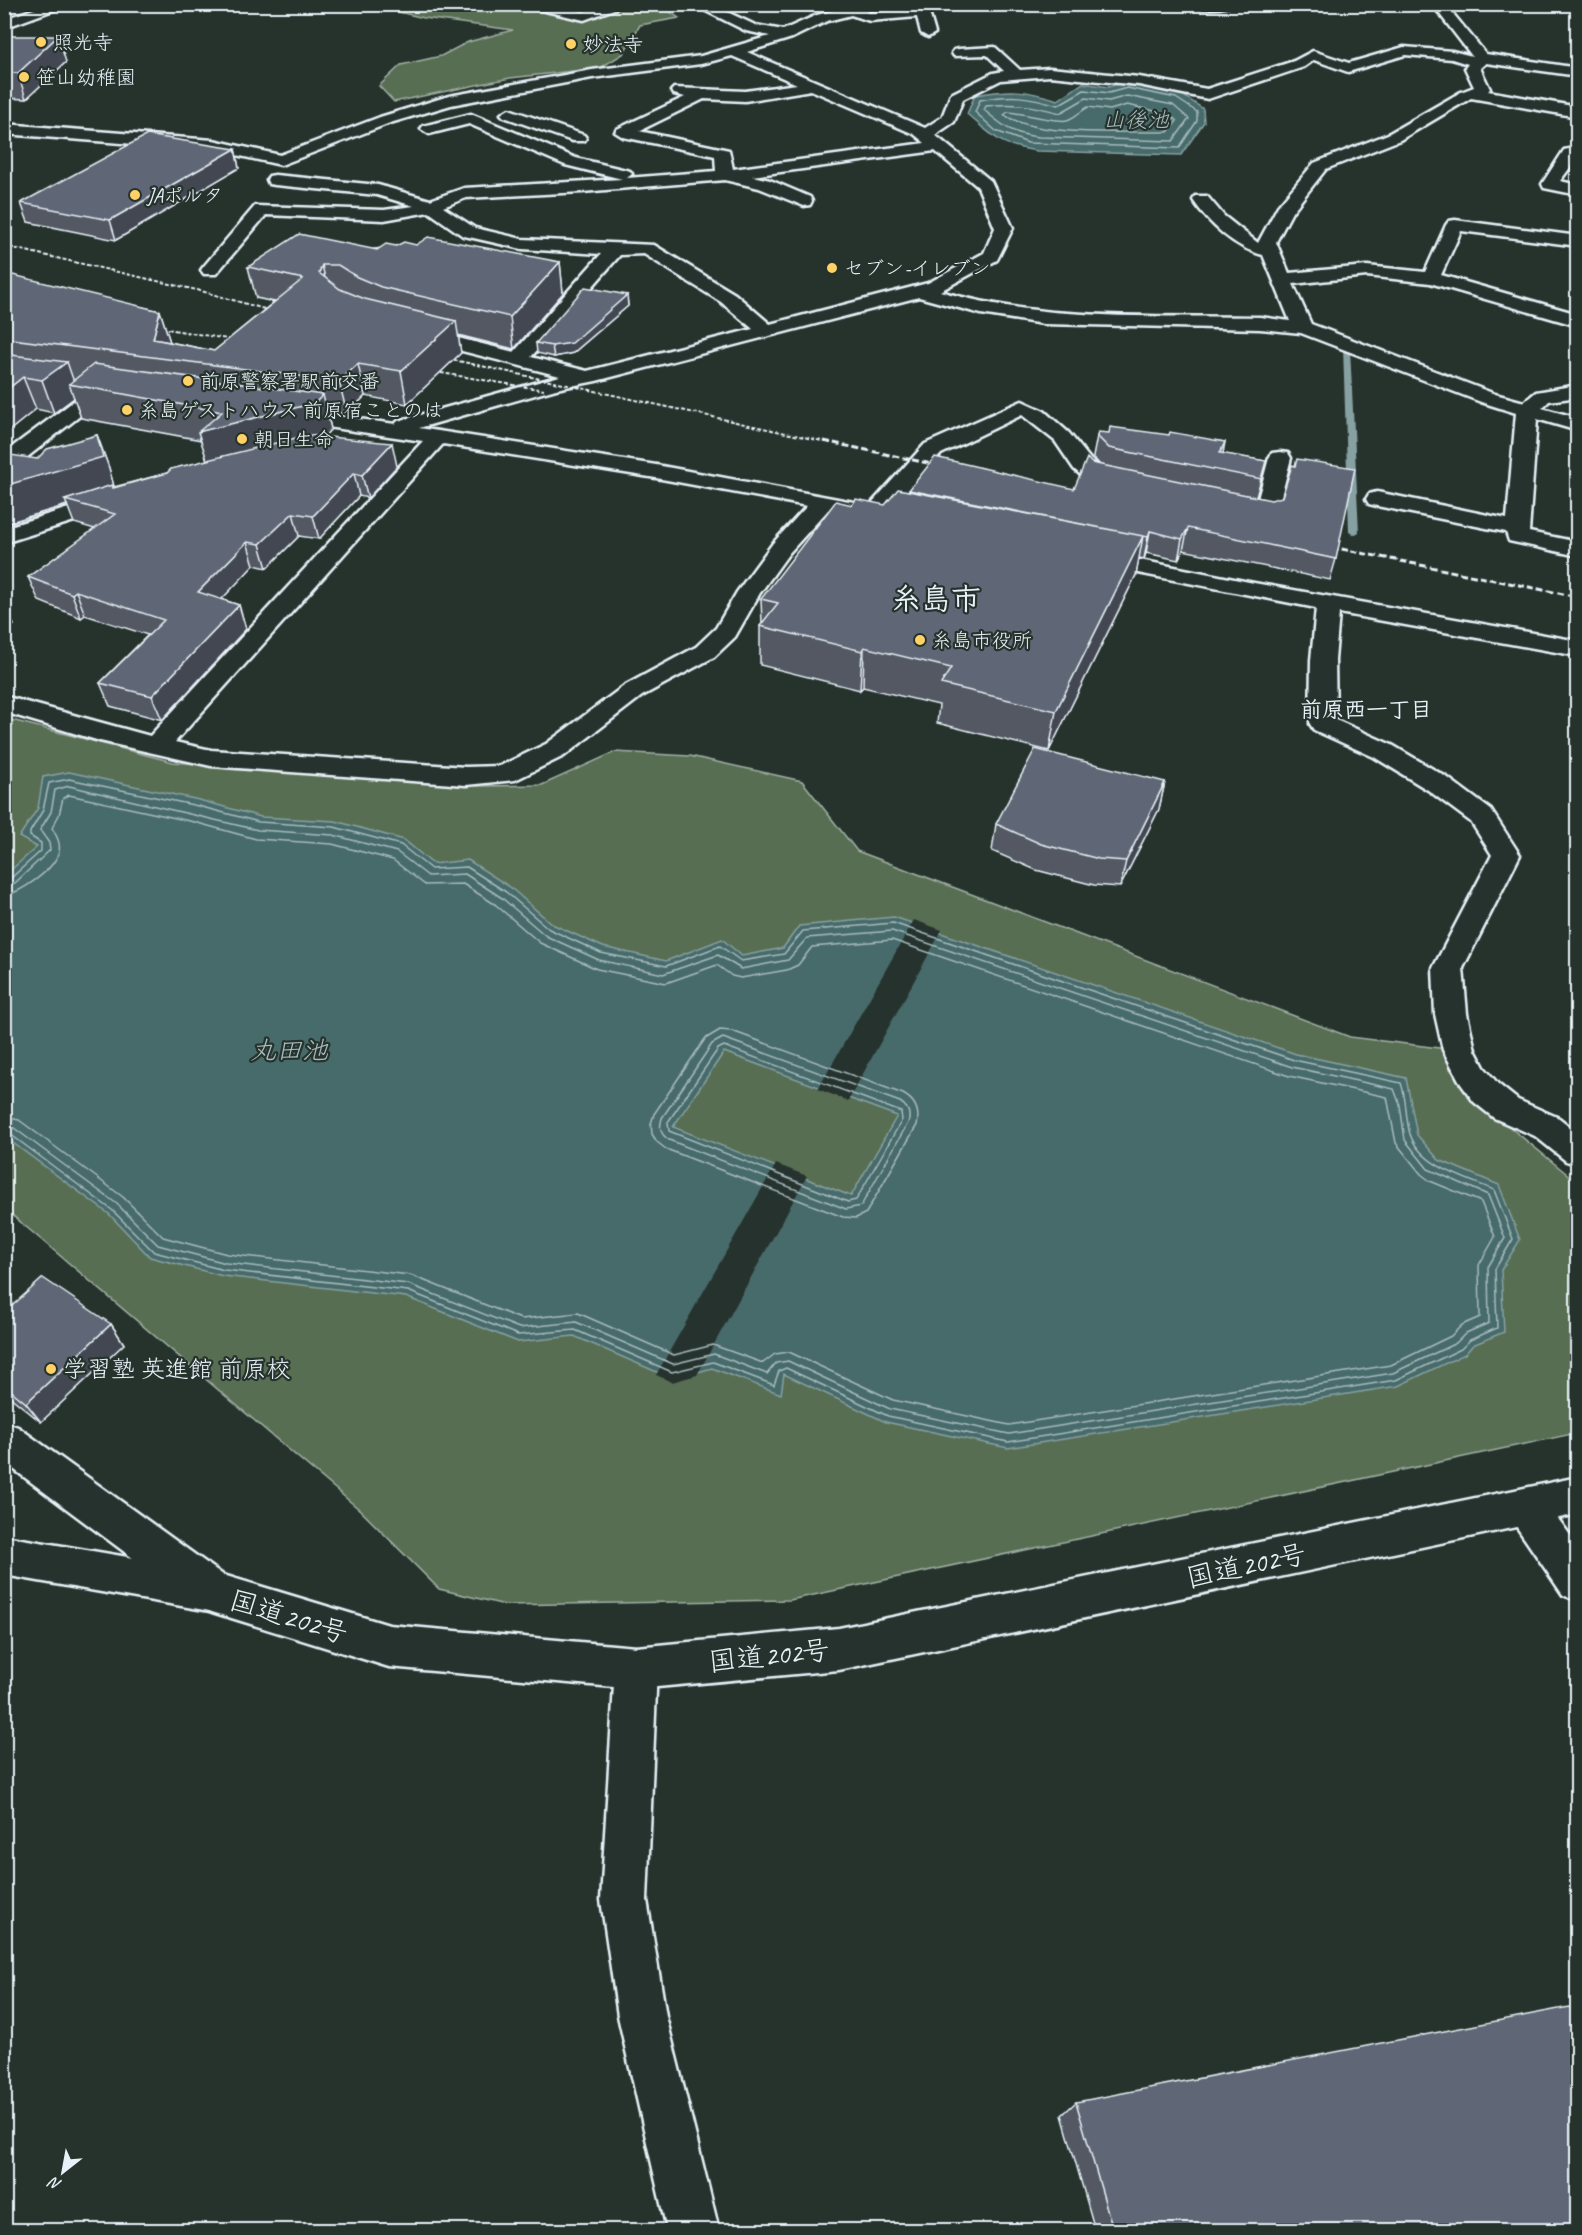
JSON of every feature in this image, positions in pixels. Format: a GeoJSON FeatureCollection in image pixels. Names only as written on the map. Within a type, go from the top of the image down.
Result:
{"type":"FeatureCollection","features":[{"type":"Feature","properties":{"kind":"main road"},"geometry":{"type":"LineString","coordinates":[[4,24],[64,4]]}},
{"type":"Feature","properties":{"kind":"main road"},"geometry":{"type":"LineString","coordinates":[[533,4],[584,16],[622,4]]}},
{"type":"Feature","properties":{"kind":"main road"},"geometry":{"type":"LineString","coordinates":[[568,14],[592,4]]}},
{"type":"Feature","properties":{"kind":"main road"},"geometry":{"type":"LineString","coordinates":[[698,4],[751,28],[788,35]]}},
{"type":"Feature","properties":{"kind":"main road"},"geometry":{"type":"LineString","coordinates":[[4,129],[213,145],[281,159],[376,123],[449,101],[592,74],[701,60],[788,35],[822,18],[879,4]]}},
{"type":"Feature","properties":{"kind":"main road"},"geometry":{"type":"LineString","coordinates":[[1184,4],[1226,4]]}},
{"type":"Feature","properties":{"kind":"main road"},"geometry":{"type":"LineString","coordinates":[[1438,4],[1480,60]]}},
{"type":"Feature","properties":{"kind":"main road"},"geometry":{"type":"LineString","coordinates":[[847,11],[870,17],[923,12],[928,33]]}},
{"type":"Feature","properties":{"kind":"main road"},"geometry":{"type":"LineString","coordinates":[[959,53],[990,50],[1015,73]]}},
{"type":"Feature","properties":{"kind":"main road"},"geometry":{"type":"LineString","coordinates":[[210,270],[261,210],[384,214],[417,211],[464,193],[725,176],[932,141],[949,119],[956,97],[984,82],[1050,66],[1208,94],[1299,64],[1313,55],[1348,68],[1404,51],[1578,72]]}},
{"type":"Feature","properties":{"kind":"main road"},"geometry":{"type":"LineString","coordinates":[[345,441],[554,383],[589,377],[935,287],[991,256],[1004,228],[985,185],[920,131],[734,52]]}},
{"type":"Feature","properties":{"kind":"main road"},"geometry":{"type":"LineString","coordinates":[[1304,328],[1287,296],[1283,279],[1267,242],[1284,210],[1320,166],[1394,138],[1472,93],[1482,90],[1472,69],[1480,60]]}},
{"type":"Feature","properties":{"kind":"main road"},"geometry":{"type":"LineString","coordinates":[[661,88],[701,96],[758,97],[810,86]]}},
{"type":"Feature","properties":{"kind":"main road"},"geometry":{"type":"LineString","coordinates":[[1472,93],[1578,112]]}},
{"type":"Feature","properties":{"kind":"main road"},"geometry":{"type":"LineString","coordinates":[[701,96],[623,132],[723,153],[725,176]]}},
{"type":"Feature","properties":{"kind":"main road"},"geometry":{"type":"LineString","coordinates":[[415,132],[471,119],[497,110],[578,138]]}},
{"type":"Feature","properties":{"kind":"main road"},"geometry":{"type":"LineString","coordinates":[[471,119],[572,162],[658,181]]}},
{"type":"Feature","properties":{"kind":"main road"},"geometry":{"type":"LineString","coordinates":[[376,123],[395,131]]}},
{"type":"Feature","properties":{"kind":"main road"},"geometry":{"type":"LineString","coordinates":[[1578,152],[1570,153],[1550,183],[1578,190]]}},
{"type":"Feature","properties":{"kind":"main road"},"geometry":{"type":"LineString","coordinates":[[725,176],[764,184],[804,201]]}},
{"type":"Feature","properties":{"kind":"main road"},"geometry":{"type":"LineString","coordinates":[[275,180],[378,190],[429,205],[469,232],[522,244],[615,250],[648,249],[728,298],[767,331]]}},
{"type":"Feature","properties":{"kind":"main road"},"geometry":{"type":"LineString","coordinates":[[1201,200],[1218,220],[1253,248],[1271,251]]}},
{"type":"Feature","properties":{"kind":"main road"},"geometry":{"type":"LineString","coordinates":[[1431,278],[1455,225],[1578,240]]}},
{"type":"Feature","properties":{"kind":"main road"},"geometry":{"type":"LineString","coordinates":[[518,360],[615,250]]}},
{"type":"Feature","properties":{"kind":"main road"},"geometry":{"type":"LineString","coordinates":[[1283,279],[1367,271],[1431,278],[1578,320]]}},
{"type":"Feature","properties":{"kind":"main road"},"geometry":{"type":"LineString","coordinates":[[920,291],[984,310],[1020,316],[1260,323],[1304,328],[1527,411],[1578,425]]}},
{"type":"Feature","properties":{"kind":"main road"},"geometry":{"type":"LineString","coordinates":[[402,330],[589,377]]}},
{"type":"Feature","properties":{"kind":"main road"},"geometry":{"type":"LineString","coordinates":[[69,385],[124,393]]}},
{"type":"Feature","properties":{"kind":"main road"},"geometry":{"type":"LineString","coordinates":[[4,464],[101,390]]}},
{"type":"Feature","properties":{"kind":"main road"},"geometry":{"type":"LineString","coordinates":[[1578,391],[1543,396],[1527,411],[1517,528],[1517,536],[1578,549]]}},
{"type":"Feature","properties":{"kind":"main road"},"geometry":{"type":"LineString","coordinates":[[264,412],[439,436],[719,482],[886,515],[933,449],[1022,407],[1037,415],[1062,437],[1082,464],[1097,477],[1146,488]]}},
{"type":"Feature","properties":{"kind":"main road"},"geometry":{"type":"LineString","coordinates":[[156,746],[439,436]]}},
{"type":"Feature","properties":{"kind":"main road"},"geometry":{"type":"LineString","coordinates":[[1211,501],[1266,512],[1280,458]]}},
{"type":"Feature","properties":{"kind":"main road"},"geometry":{"type":"LineString","coordinates":[[4,536],[136,494]]}},
{"type":"Feature","properties":{"kind":"main road"},"geometry":{"type":"LineString","coordinates":[[1377,499],[1517,528]]}},
{"type":"Feature","properties":{"kind":"main road"},"geometry":{"type":"LineString","coordinates":[[4,704],[109,735],[211,758],[466,776],[505,774],[555,750],[633,691],[705,652],[726,632],[749,592],[781,548],[823,502]]}},
{"type":"Feature","properties":{"kind":"main road"},"geometry":{"type":"LineString","coordinates":[[1078,554],[1328,604],[1578,649]]}},
{"type":"Feature","properties":{"kind":"main road"},"geometry":{"type":"LineString","coordinates":[[1328,604],[1323,660],[1323,724],[1383,751],[1438,784],[1481,816],[1506,855],[1449,968],[1451,1014],[1459,1050],[1472,1075],[1486,1093],[1506,1109],[1546,1126],[1578,1152]]}},
{"type":"Feature","properties":{"kind":"main road","name":"国道202号"},"geometry":{"type":"LineString","coordinates":[[4,1439],[212,1592],[389,1646],[636,1668],[839,1648],[1578,1495]]}},
{"type":"Feature","properties":{"kind":"main road"},"geometry":{"type":"LineString","coordinates":[[1527,1507],[1578,1581]]}},
{"type":"Feature","properties":{"kind":"main road"},"geometry":{"type":"LineString","coordinates":[[4,1555],[212,1592]]}},
{"type":"Feature","properties":{"kind":"main road"},"geometry":{"type":"LineString","coordinates":[[636,1668],[624,1900],[642,2016],[693,2230]]}},
{"type":"Feature","properties":{"kind":"green space"},"geometry":{"type":"Polygon","coordinates":[[[669,4],[666,9],[679,18],[640,25],[623,54],[600,68],[510,78],[394,102],[379,86],[401,65],[441,56],[468,42],[513,30],[424,18],[369,5],[669,4]]]}},
{"type":"Feature","properties":{"kind":"green space","name":"丸田池"},"geometry":{"type":"Polygon","coordinates":[[[4,718],[173,762],[477,786],[542,785],[615,752],[690,756],[802,781],[857,851],[1350,1037],[1447,1049],[1450,1069],[1489,1110],[1577,1182],[1577,1433],[790,1600],[505,1605],[439,1589],[360,1510],[5,1209],[4,718]]]}},
{"type":"Feature","properties":{"kind":"water","name":"山後池"},"geometry":{"type":"Polygon","coordinates":[[[1126,82],[1178,92],[1203,109],[1204,122],[1181,155],[1024,149],[998,139],[967,114],[975,95],[1017,91],[1058,100],[1083,83],[1108,87],[1126,82]]]}},
{"type":"Feature","properties":{"kind":"water","name":"丸田池"},"geometry":{"type":"Polygon","coordinates":[[[69,772],[199,800],[261,817],[335,821],[404,840],[433,864],[468,860],[510,887],[552,924],[603,947],[666,961],[722,939],[742,956],[783,948],[799,926],[894,917],[1296,1054],[1406,1078],[1417,1135],[1439,1160],[1499,1185],[1520,1240],[1501,1270],[1504,1332],[1473,1345],[1465,1354],[1398,1386],[1008,1448],[886,1422],[784,1374],[781,1394],[712,1368],[673,1379],[574,1336],[518,1342],[406,1297],[223,1276],[150,1257],[109,1214],[5,1137],[5,875],[37,847],[19,837],[38,808],[43,777],[69,772]],[[724,1052],[673,1127],[851,1196],[897,1116],[724,1052]]]}},
{"type":"Feature","properties":{"kind":"pier"},"geometry":{"type":"Polygon","coordinates":[[[914,920],[942,930],[848,1101],[818,1089],[914,920]]]}},
{"type":"Feature","properties":{"kind":"pier"},"geometry":{"type":"Polygon","coordinates":[[[776,1164],[807,1176],[697,1375],[672,1382],[656,1375],[776,1164]]]}},
{"type":"Feature","properties":{"kind":"building"},"geometry":{"type":"Polygon","coordinates":[[[11,36],[58,36],[18,73],[4,72],[4,41],[11,36]]]}},
{"type":"Feature","properties":{"kind":"building"},"geometry":{"type":"Polygon","coordinates":[[[147,135],[235,149],[110,220],[21,203],[147,135]]]}},
{"type":"Feature","properties":{"kind":"building"},"geometry":{"type":"Polygon","coordinates":[[[299,234],[377,250],[386,244],[396,246],[404,242],[416,245],[428,237],[560,262],[510,317],[381,287],[357,277],[338,265],[322,265],[319,273],[340,289],[365,299],[456,321],[401,371],[358,364],[339,381],[4,338],[4,277],[9,274],[160,311],[153,339],[214,351],[303,279],[248,267],[299,234]]]}},
{"type":"Feature","properties":{"kind":"building"},"geometry":{"type":"Polygon","coordinates":[[[585,287],[627,295],[572,343],[552,346],[536,343],[585,287]]]}},
{"type":"Feature","properties":{"kind":"building"},"geometry":{"type":"Polygon","coordinates":[[[4,354],[67,362],[42,380],[23,377],[4,392],[4,354]]]}},
{"type":"Feature","properties":{"kind":"building"},"geometry":{"type":"Polygon","coordinates":[[[94,364],[323,395],[315,403],[198,432],[222,412],[69,384],[94,364]]]}},
{"type":"Feature","properties":{"kind":"building"},"geometry":{"type":"Polygon","coordinates":[[[1110,427],[1169,435],[1170,432],[1225,442],[1220,453],[1266,461],[1261,479],[1109,448],[1097,436],[1098,432],[1109,433],[1110,427]]]}},
{"type":"Feature","properties":{"kind":"building"},"geometry":{"type":"Polygon","coordinates":[[[97,435],[103,457],[4,486],[4,454],[37,459],[47,449],[97,435]]]}},
{"type":"Feature","properties":{"kind":"building"},"geometry":{"type":"Polygon","coordinates":[[[308,435],[392,443],[362,475],[354,473],[313,516],[293,513],[260,544],[247,542],[198,592],[239,605],[152,696],[100,683],[164,620],[76,591],[72,594],[28,577],[115,514],[65,500],[112,485],[113,488],[167,473],[171,469],[308,435]]]}},
{"type":"Feature","properties":{"kind":"building"},"geometry":{"type":"Polygon","coordinates":[[[935,457],[1074,489],[1087,458],[1092,463],[1271,500],[1282,497],[1292,465],[1295,466],[1297,459],[1355,468],[1336,559],[1188,528],[1182,539],[1150,531],[1148,537],[909,490],[935,457]]]}},
{"type":"Feature","properties":{"kind":"building"},"geometry":{"type":"Polygon","coordinates":[[[898,489],[1143,536],[1056,711],[941,684],[951,668],[864,647],[862,651],[760,626],[778,603],[761,599],[836,501],[852,505],[856,499],[885,505],[898,489]]]}},
{"type":"Feature","properties":{"kind":"building"},"geometry":{"type":"Polygon","coordinates":[[[1035,749],[1165,782],[1126,861],[1099,859],[1041,844],[996,824],[1035,749]]]}},
{"type":"Feature","properties":{"kind":"building","name":"学習塾 英進館 前原校"},"geometry":{"type":"Polygon","coordinates":[[[43,1278],[111,1324],[26,1403],[4,1385],[4,1313],[43,1278]]]}},
{"type":"Feature","properties":{"kind":"building"},"geometry":{"type":"Polygon","coordinates":[[[1569,2007],[1578,2013],[1578,2230],[1113,2230],[1076,2102],[1569,2007]]]}},
{"type":"Feature","properties":{"kind":"waterway"},"geometry":{"type":"LineString","coordinates":[[1346,349],[1354,532]]}},
{"type":"Feature","properties":{"kind":"railway"},"geometry":{"type":"LineString","coordinates":[[4,246],[201,291],[282,314]]}},
{"type":"Feature","properties":{"kind":"railway"},"geometry":{"type":"LineString","coordinates":[[150,326],[245,342]]}},
{"type":"Feature","properties":{"kind":"railway"},"geometry":{"type":"LineString","coordinates":[[436,356],[831,443]]}},
{"type":"Feature","properties":{"kind":"railway"},"geometry":{"type":"LineString","coordinates":[[423,370],[544,390]]}},
{"type":"Feature","properties":{"kind":"railway"},"geometry":{"type":"LineString","coordinates":[[824,441],[946,467]]}},
{"type":"Feature","properties":{"kind":"railway"},"geometry":{"type":"LineString","coordinates":[[1322,545],[1578,597]]}},
{"type":"Feature","properties":{"kind":"place","name":"照光寺"},"geometry":{"type":"Point","coordinates":[41,42]}},
{"type":"Feature","properties":{"kind":"place","name":"妙法寺"},"geometry":{"type":"Point","coordinates":[571,44]}},
{"type":"Feature","properties":{"kind":"place","name":"笹山幼稚園"},"geometry":{"type":"Point","coordinates":[24,77]}},
{"type":"Feature","properties":{"kind":"place","name":"JAポルタ"},"geometry":{"type":"Point","coordinates":[135,195]}},
{"type":"Feature","properties":{"kind":"place","name":"セブン-イレブン"},"geometry":{"type":"Point","coordinates":[832,268]}},
{"type":"Feature","properties":{"kind":"place","name":"前原警察署駅前交番"},"geometry":{"type":"Point","coordinates":[188,381]}},
{"type":"Feature","properties":{"kind":"place","name":"糸島ゲストハウス 前原宿ことのは"},"geometry":{"type":"Point","coordinates":[127,410]}},
{"type":"Feature","properties":{"kind":"place","name":"朝日生命"},"geometry":{"type":"Point","coordinates":[242,439]}},
{"type":"Feature","properties":{"kind":"place","name":"糸島市役所"},"geometry":{"type":"Point","coordinates":[920,640]}},
{"type":"Feature","properties":{"kind":"place","name":"学習塾 英進館 前原校"},"geometry":{"type":"Point","coordinates":[51,1369]}},
{"type":"Feature","properties":{"kind":"district","name":"糸島市"},"geometry":{"type":"Point","coordinates":[936,599]}},
{"type":"Feature","properties":{"kind":"district","name":"前原西一丁目"},"geometry":{"type":"Point","coordinates":[1366,709]}}]}
